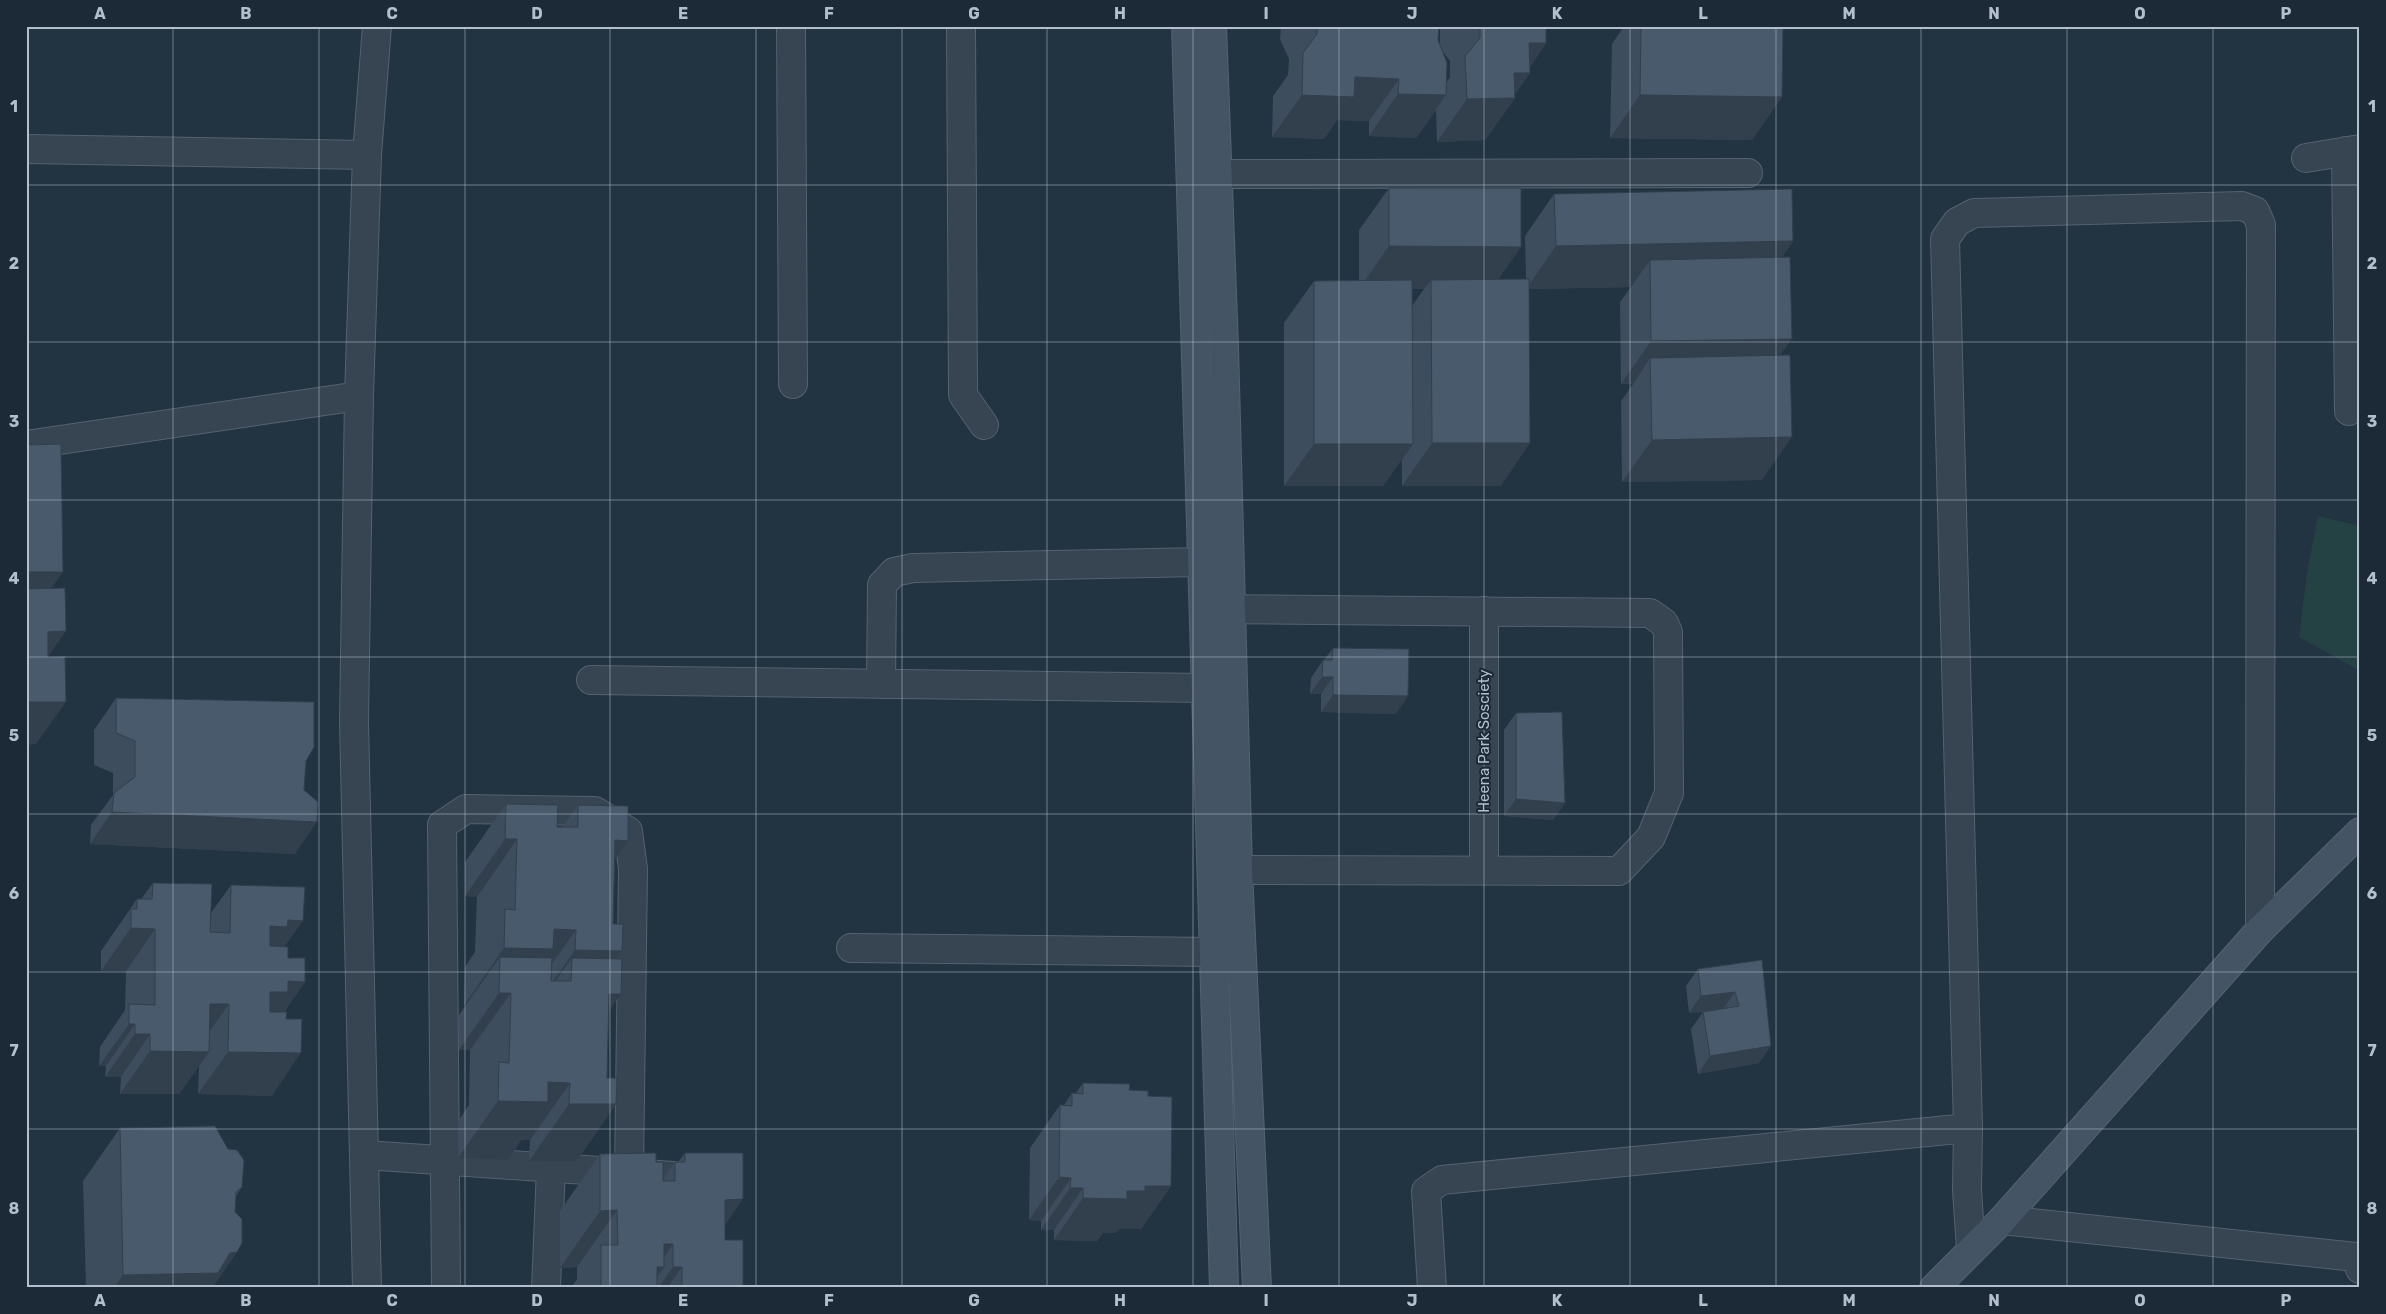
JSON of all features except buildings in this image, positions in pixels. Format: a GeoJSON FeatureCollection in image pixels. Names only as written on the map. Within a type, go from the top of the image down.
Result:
{"type":"FeatureCollection","features":[{"type":"Feature","properties":{"kind":"street"},"geometry":{"type":"LineString","coordinates":[[367,1288],[354,722],[359,396],[367,155],[377,26]]}},
{"type":"Feature","properties":{"kind":"street"},"geometry":{"type":"LineString","coordinates":[[791,26],[793,384]]}},
{"type":"Feature","properties":{"kind":"street"},"geometry":{"type":"LineString","coordinates":[[962,26],[963,395],[984,425]]}},
{"type":"Feature","properties":{"kind":"street"},"geometry":{"type":"LineString","coordinates":[[1186,26],[1224,1288]]}},
{"type":"Feature","properties":{"kind":"street"},"geometry":{"type":"LineString","coordinates":[[1212,26],[1238,870],[1257,1288]]}},
{"type":"Feature","properties":{"kind":"street"},"geometry":{"type":"LineString","coordinates":[[26,149],[367,155]]}},
{"type":"Feature","properties":{"kind":"street"},"geometry":{"type":"LineString","coordinates":[[2306,158],[2353,150],[2349,411]]}},
{"type":"Feature","properties":{"kind":"street"},"geometry":{"type":"LineString","coordinates":[[1218,174],[1748,173]]}},
{"type":"Feature","properties":{"kind":"street"},"geometry":{"type":"LineString","coordinates":[[1971,1249],[1967,1190],[1968,1128],[1945,239],[1958,222],[1974,213],[2242,206],[2255,211],[2261,225],[2260,930]]}},
{"type":"Feature","properties":{"kind":"street"},"geometry":{"type":"LineString","coordinates":[[26,445],[359,396]]}},
{"type":"Feature","properties":{"kind":"street"},"geometry":{"type":"LineString","coordinates":[[881,684],[882,585],[894,572],[913,568],[1202,562]]}},
{"type":"Feature","properties":{"kind":"street"},"geometry":{"type":"LineString","coordinates":[[1203,609],[1650,613],[1664,623],[1668,632],[1669,793],[1651,837],[1619,871],[1238,870]]}},
{"type":"Feature","properties":{"kind":"street","name":"Heena Park Sosciety"},"geometry":{"type":"LineString","coordinates":[[1484,611],[1484,871]]}},
{"type":"Feature","properties":{"kind":"street"},"geometry":{"type":"LineString","coordinates":[[591,680],[1206,688]]}},
{"type":"Feature","properties":{"kind":"street"},"geometry":{"type":"LineString","coordinates":[[446,1288],[443,1160],[442,825],[466,809],[595,811],[628,831],[633,869],[629,1173]]}},
{"type":"Feature","properties":{"kind":"street"},"geometry":{"type":"LineString","coordinates":[[1934,1288],[2002,1220],[2260,930],[2360,832]]}},
{"type":"Feature","properties":{"kind":"street"},"geometry":{"type":"LineString","coordinates":[[850,948],[1214,952]]}},
{"type":"Feature","properties":{"kind":"street"},"geometry":{"type":"LineString","coordinates":[[1432,1288],[1426,1191],[1442,1180],[1968,1128]]}},
{"type":"Feature","properties":{"kind":"street"},"geometry":{"type":"LineString","coordinates":[[364,1155],[706,1178],[716,1201]]}},
{"type":"Feature","properties":{"kind":"street"},"geometry":{"type":"LineString","coordinates":[[546,1288],[552,1168]]}},
{"type":"Feature","properties":{"kind":"street"},"geometry":{"type":"LineString","coordinates":[[2002,1220],[2356,1257],[2360,1269]]}},
{"type":"Feature","properties":{"kind":"green space"},"geometry":{"type":"Polygon","coordinates":[[[2318,516],[2360,526],[2360,671],[2299,637],[2307,573],[2318,516]]]}}]}
